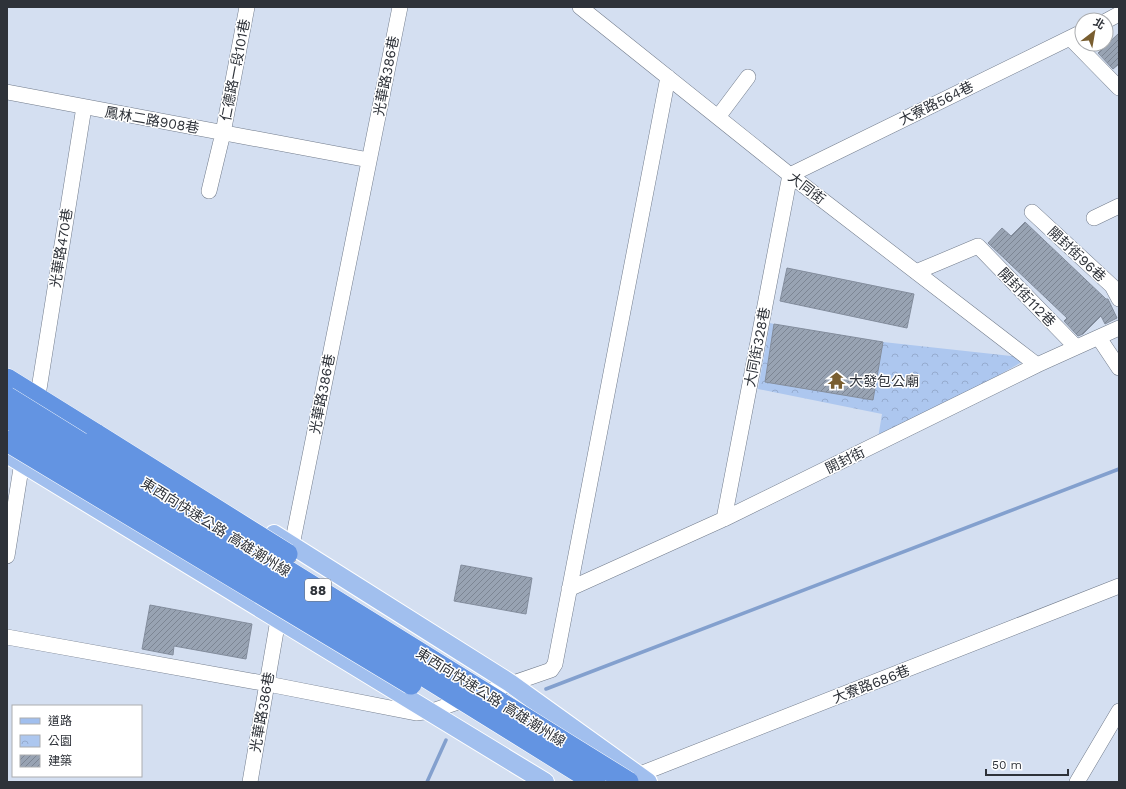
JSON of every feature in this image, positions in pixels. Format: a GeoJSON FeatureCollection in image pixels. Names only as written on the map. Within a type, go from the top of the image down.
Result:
{"type":"FeatureCollection","features":[{"type":"Feature","properties":{"kind":"highway"},"geometry":{"type":"LineString","coordinates":[[7,379],[399,624],[604,760],[633,781]]}},
{"type":"Feature","properties":{"kind":"highway","name":"東西向快速公路 高雄潮州線"},"geometry":{"type":"LineString","coordinates":[[7,397],[633,781]]}},
{"type":"Feature","properties":{"kind":"highway","name":"東西向快速公路 高雄潮州線"},"geometry":{"type":"LineString","coordinates":[[7,417],[596,782]]}},
{"type":"Feature","properties":{"kind":"highway"},"geometry":{"type":"LineString","coordinates":[[7,441],[374,663],[577,782]]}},
{"type":"Feature","properties":{"kind":"main road"},"geometry":{"type":"LineString","coordinates":[[7,369],[510,683],[633,781]]}},
{"type":"Feature","properties":{"kind":"main road"},"geometry":{"type":"LineString","coordinates":[[14,458],[432,711],[545,782]]}},
{"type":"Feature","properties":{"kind":"street","name":"仁德路一段101巷"},"geometry":{"type":"LineString","coordinates":[[209,191],[223,133],[247,7]]}},
{"type":"Feature","properties":{"kind":"street","name":"光華路386巷"},"geometry":{"type":"LineString","coordinates":[[250,782],[268,684],[278,618],[400,7]]}},
{"type":"Feature","properties":{"kind":"street","name":"大同街"},"geometry":{"type":"LineString","coordinates":[[580,7],[790,175],[1037,365]]}},
{"type":"Feature","properties":{"kind":"street","name":"大寮路564巷"},"geometry":{"type":"LineString","coordinates":[[790,175],[1074,36]]}},
{"type":"Feature","properties":{"kind":"street"},"geometry":{"type":"LineString","coordinates":[[1090,52],[1119,88]]}},
{"type":"Feature","properties":{"kind":"street"},"geometry":{"type":"LineString","coordinates":[[7,637],[268,684],[416,713],[432,711],[551,670],[555,664],[668,77]]}},
{"type":"Feature","properties":{"kind":"street"},"geometry":{"type":"LineString","coordinates":[[718,117],[748,77]]}},
{"type":"Feature","properties":{"kind":"street","name":"鳳林二路908巷"},"geometry":{"type":"LineString","coordinates":[[7,92],[369,160]]}},
{"type":"Feature","properties":{"kind":"street","name":"光華路470巷"},"geometry":{"type":"LineString","coordinates":[[38,389],[84,107]]}},
{"type":"Feature","properties":{"kind":"street","name":"大同街328巷"},"geometry":{"type":"LineString","coordinates":[[724,519],[790,175]]}},
{"type":"Feature","properties":{"kind":"street"},"geometry":{"type":"LineString","coordinates":[[1094,218],[1119,206]]}},
{"type":"Feature","properties":{"kind":"street","name":"開封街96巷"},"geometry":{"type":"LineString","coordinates":[[1032,212],[1112,286],[1119,299]]}},
{"type":"Feature","properties":{"kind":"street","name":"開封街112巷"},"geometry":{"type":"LineString","coordinates":[[916,272],[978,246],[1076,347]]}},
{"type":"Feature","properties":{"kind":"street","name":"開封街"},"geometry":{"type":"LineString","coordinates":[[569,588],[724,519],[1037,365],[1119,328]]}},
{"type":"Feature","properties":{"kind":"street"},"geometry":{"type":"LineString","coordinates":[[1099,338],[1119,368]]}},
{"type":"Feature","properties":{"kind":"street"},"geometry":{"type":"LineString","coordinates":[[7,556],[14,458]]}},
{"type":"Feature","properties":{"kind":"street","name":"大寮路686巷"},"geometry":{"type":"LineString","coordinates":[[633,781],[1119,586]]}},
{"type":"Feature","properties":{"kind":"street"},"geometry":{"type":"LineString","coordinates":[[1077,782],[1119,711]]}},
{"type":"Feature","properties":{"kind":"green space"},"geometry":{"type":"Polygon","coordinates":[[[770,323],[774,324],[765,382],[873,400],[883,342],[1029,358],[877,444],[882,414],[758,389],[770,323]]]}},
{"type":"Feature","properties":{"kind":"building"},"geometry":{"type":"Polygon","coordinates":[[[1119,33],[1119,64],[1113,69],[1098,53],[1114,52],[1114,38],[1119,33]]]}},
{"type":"Feature","properties":{"kind":"building"},"geometry":{"type":"Polygon","coordinates":[[[1025,222],[1106,299],[1108,299],[1117,318],[1105,324],[1101,316],[1083,334],[1078,336],[1064,321],[1067,318],[988,243],[1002,228],[1011,236],[1025,222]]]}},
{"type":"Feature","properties":{"kind":"building"},"geometry":{"type":"Polygon","coordinates":[[[787,268],[914,294],[907,328],[780,301],[787,268]]]}},
{"type":"Feature","properties":{"kind":"building","name":"大發包公廟"},"geometry":{"type":"Polygon","coordinates":[[[774,324],[883,342],[873,400],[765,382],[774,324]]]}},
{"type":"Feature","properties":{"kind":"building"},"geometry":{"type":"Polygon","coordinates":[[[461,565],[532,578],[526,614],[454,601],[461,565]]]}},
{"type":"Feature","properties":{"kind":"building"},"geometry":{"type":"Polygon","coordinates":[[[150,605],[252,624],[246,659],[174,646],[173,655],[142,649],[150,605]]]}},
{"type":"Feature","properties":{"kind":"waterway"},"geometry":{"type":"LineString","coordinates":[[546,689],[1119,469]]}},
{"type":"Feature","properties":{"kind":"waterway"},"geometry":{"type":"LineString","coordinates":[[427,782],[446,740]]}},
{"type":"Feature","properties":{"kind":"place","name":"大發包公廟"},"geometry":{"type":"Point","coordinates":[836,381]}}]}
